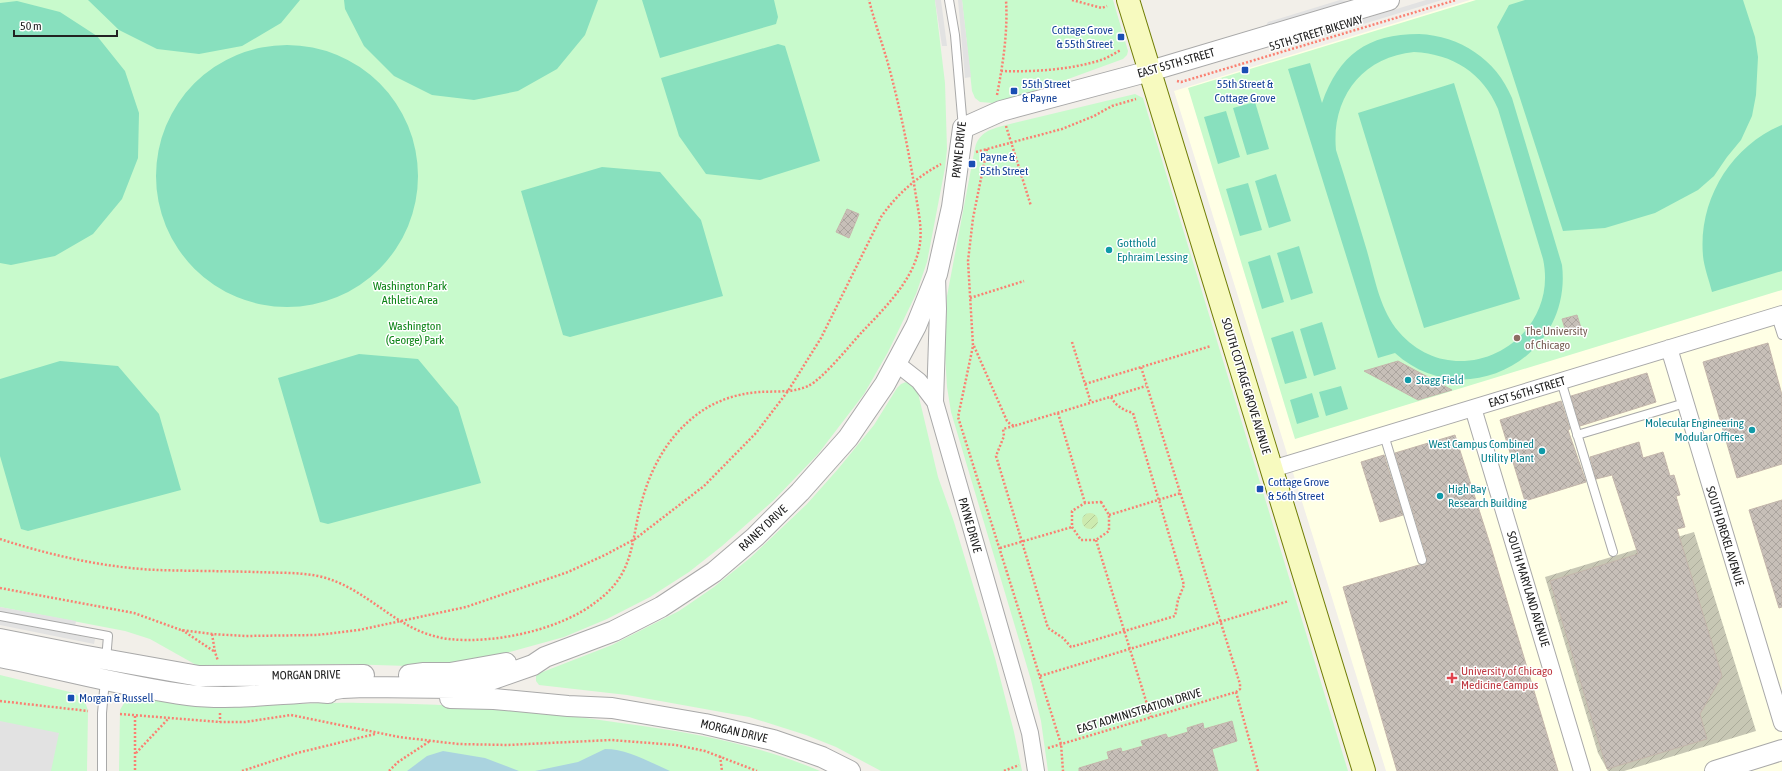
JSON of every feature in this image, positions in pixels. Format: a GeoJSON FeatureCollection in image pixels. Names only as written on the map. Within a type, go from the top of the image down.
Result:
{"type":"FeatureCollection","features":[{"type":"Feature","properties":{"kind":"main road","name":"SOUTH COTTAGE GROVE AVENUE"},"geometry":{"type":"LineString","coordinates":[[1128,0],[1364,771]]}},
{"type":"Feature","properties":{"kind":"street","name":"EAST 55TH STREET"},"geometry":{"type":"LineString","coordinates":[[963,128],[1001,112],[1150,71],[1389,0]]}},
{"type":"Feature","properties":{"kind":"street","name":"PAYNE DRIVE"},"geometry":{"type":"LineString","coordinates":[[916,326],[937,274],[952,207],[963,128]]}},
{"type":"Feature","properties":{"kind":"street","name":"PAYNE DRIVE"},"geometry":{"type":"LineString","coordinates":[[937,274],[938,309],[935,402],[1030,733],[1036,771]]}},
{"type":"Feature","properties":{"kind":"street","name":"EAST 56TH STREET"},"geometry":{"type":"LineString","coordinates":[[1272,469],[1779,315]]}},
{"type":"Feature","properties":{"kind":"street","name":"RAINEY DRIVE"},"geometry":{"type":"LineString","coordinates":[[479,684],[533,665],[545,657],[614,631],[661,607],[714,572],[754,537],[800,492],[848,438],[885,384],[916,326]]}},
{"type":"Feature","properties":{"kind":"street","name":"SOUTH DREXEL AVENUE"},"geometry":{"type":"LineString","coordinates":[[1669,348],[1782,723]]}},
{"type":"Feature","properties":{"kind":"street"},"geometry":{"type":"LineString","coordinates":[[896,363],[919,380],[935,402]]}},
{"type":"Feature","properties":{"kind":"street","name":"SOUTH MARYLAND AVENUE"},"geometry":{"type":"LineString","coordinates":[[1473,408],[1582,771]]}},
{"type":"Feature","properties":{"kind":"street","name":"MORGAN DRIVE"},"geometry":{"type":"LineString","coordinates":[[0,639],[189,695],[245,696],[316,692],[494,699],[568,706],[612,708],[705,724],[773,740],[822,757],[850,771]]}},
{"type":"Feature","properties":{"kind":"street","name":"MORGAN DRIVE"},"geometry":{"type":"LineString","coordinates":[[0,657],[105,670],[199,676],[409,675],[423,680],[479,684],[576,695],[612,708]]}},
{"type":"Feature","properties":{"kind":"street","name":"RAINEY DRIVE"},"geometry":{"type":"LineString","coordinates":[[409,675],[424,673],[450,673],[478,669],[523,658],[545,657]]}},
{"type":"Feature","properties":{"kind":"street"},"geometry":{"type":"LineString","coordinates":[[316,692],[342,688],[456,688],[479,684]]}},
{"type":"Feature","properties":{"kind":"street"},"geometry":{"type":"LineString","coordinates":[[1715,771],[1782,750]]}},
{"type":"Feature","properties":{"kind":"lane","name":"PAYNE DRIVE"},"geometry":{"type":"LineString","coordinates":[[949,0],[955,35],[963,128]]}},
{"type":"Feature","properties":{"kind":"lane"},"geometry":{"type":"LineString","coordinates":[[1779,315],[1782,335]]}},
{"type":"Feature","properties":{"kind":"lane"},"geometry":{"type":"LineString","coordinates":[[1561,381],[1613,552]]}},
{"type":"Feature","properties":{"kind":"lane"},"geometry":{"type":"LineString","coordinates":[[1577,435],[1685,403]]}},
{"type":"Feature","properties":{"kind":"lane"},"geometry":{"type":"LineString","coordinates":[[1384,435],[1422,560]]}},
{"type":"Feature","properties":{"kind":"lane"},"geometry":{"type":"LineString","coordinates":[[0,616],[108,636],[102,713],[102,771]]}},
{"type":"Feature","properties":{"kind":"path"},"geometry":{"type":"LineString","coordinates":[[0,539],[22,546],[116,567],[153,570],[282,573],[317,576],[337,582],[354,590],[399,622],[424,634],[450,639],[472,639],[524,634],[573,616],[596,602],[616,584],[626,568],[635,539],[642,498],[655,465],[681,428],[706,408],[719,401],[739,394],[788,391],[810,385],[865,329],[899,290],[912,270],[919,250],[922,232],[914,181],[901,112],[869,0]]}},
{"type":"Feature","properties":{"kind":"path"},"geometry":{"type":"LineString","coordinates":[[997,101],[1007,13],[1006,0]]}},
{"type":"Feature","properties":{"kind":"path"},"geometry":{"type":"LineString","coordinates":[[1072,0],[1102,8],[1107,6]]}},
{"type":"Feature","properties":{"kind":"path","name":"55TH STREET BIKEWAY"},"geometry":{"type":"LineString","coordinates":[[1181,82],[1456,0]]}},
{"type":"Feature","properties":{"kind":"path"},"geometry":{"type":"LineString","coordinates":[[1001,71],[1028,72],[1059,69],[1098,61],[1120,50]]}},
{"type":"Feature","properties":{"kind":"path"},"geometry":{"type":"LineString","coordinates":[[974,153],[1062,129],[1094,116],[1112,106],[1136,99]]}},
{"type":"Feature","properties":{"kind":"path"},"geometry":{"type":"LineString","coordinates":[[1006,125],[1031,206]]}},
{"type":"Feature","properties":{"kind":"path"},"geometry":{"type":"LineString","coordinates":[[987,149],[973,218],[968,262],[973,346],[958,417],[1061,744],[1063,771]]}},
{"type":"Feature","properties":{"kind":"path"},"geometry":{"type":"LineString","coordinates":[[0,588],[134,613],[181,630],[244,636],[317,635],[359,630],[466,607],[568,572],[605,556],[635,539],[704,486],[756,433],[788,391],[821,338],[856,270],[881,216],[892,202],[914,181],[946,162]]}},
{"type":"Feature","properties":{"kind":"path"},"geometry":{"type":"LineString","coordinates":[[970,298],[1024,281]]}},
{"type":"Feature","properties":{"kind":"path"},"geometry":{"type":"LineString","coordinates":[[1072,342],[1091,403]]}},
{"type":"Feature","properties":{"kind":"path"},"geometry":{"type":"LineString","coordinates":[[973,346],[1007,420],[1014,426]]}},
{"type":"Feature","properties":{"kind":"path"},"geometry":{"type":"LineString","coordinates":[[1085,384],[1211,346]]}},
{"type":"Feature","properties":{"kind":"path"},"geometry":{"type":"LineString","coordinates":[[1141,367],[1240,684],[1240,689],[1236,692],[1258,771]]}},
{"type":"Feature","properties":{"kind":"path"},"geometry":{"type":"LineString","coordinates":[[1111,397],[1121,408],[1133,414],[1184,585],[1178,600],[1175,616],[1071,647],[1063,638],[1048,628],[996,456],[1004,436],[1003,429],[1146,386]]}},
{"type":"Feature","properties":{"kind":"path"},"geometry":{"type":"LineString","coordinates":[[1058,413],[1085,503]]}},
{"type":"Feature","properties":{"kind":"path"},"geometry":{"type":"LineString","coordinates":[[1109,515],[1180,493]]}},
{"type":"Feature","properties":{"kind":"path"},"geometry":{"type":"LineString","coordinates":[[1101,502],[1109,515],[1109,531],[1096,540],[1081,540],[1072,527],[1072,511],[1085,503],[1101,502]]}},
{"type":"Feature","properties":{"kind":"path"},"geometry":{"type":"LineString","coordinates":[[1000,548],[1072,527]]}},
{"type":"Feature","properties":{"kind":"path"},"geometry":{"type":"LineString","coordinates":[[1096,540],[1151,717]]}},
{"type":"Feature","properties":{"kind":"path"},"geometry":{"type":"LineString","coordinates":[[1040,676],[1289,601]]}},
{"type":"Feature","properties":{"kind":"path"},"geometry":{"type":"LineString","coordinates":[[181,630],[215,652],[212,634]]}},
{"type":"Feature","properties":{"kind":"path","name":"EAST ADMINISTRATION DRIVE"},"geometry":{"type":"LineString","coordinates":[[1048,748],[1236,692]]}},
{"type":"Feature","properties":{"kind":"path"},"geometry":{"type":"LineString","coordinates":[[0,701],[88,711]]}},
{"type":"Feature","properties":{"kind":"path"},"geometry":{"type":"LineString","coordinates":[[120,714],[169,719],[244,722],[291,715],[377,733],[458,744],[507,745],[611,740],[676,745],[705,751],[757,771]]}},
{"type":"Feature","properties":{"kind":"path"},"geometry":{"type":"LineString","coordinates":[[135,716],[135,771]]}},
{"type":"Feature","properties":{"kind":"path"},"geometry":{"type":"LineString","coordinates":[[135,753],[169,719]]}},
{"type":"Feature","properties":{"kind":"path"},"geometry":{"type":"LineString","coordinates":[[242,771],[297,753],[377,733]]}},
{"type":"Feature","properties":{"kind":"path"},"geometry":{"type":"LineString","coordinates":[[389,771],[398,762],[430,741]]}},
{"type":"Feature","properties":{"kind":"path"},"geometry":{"type":"LineString","coordinates":[[720,756],[722,771]]}},
{"type":"Feature","properties":{"kind":"path"},"geometry":{"type":"LineString","coordinates":[[1004,771],[1019,766]]}},
{"type":"Feature","properties":{"kind":"shaded area"},"geometry":{"type":"Polygon","coordinates":[[[935,0],[941,0],[947,46],[942,46],[935,0]]]}},
{"type":"Feature","properties":{"kind":"shaded area"},"geometry":{"type":"Polygon","coordinates":[[[958,0],[962,0],[971,77],[965,78],[958,0]]]}},
{"type":"Feature","properties":{"kind":"shaded area"},"geometry":{"type":"Polygon","coordinates":[[[1340,0],[1350,1],[1265,27],[1268,22],[1340,0]]]}},
{"type":"Feature","properties":{"kind":"shaded area"},"geometry":{"type":"Polygon","coordinates":[[[1426,0],[1442,0],[1288,47],[1282,44],[1426,0]]]}},
{"type":"Feature","properties":{"kind":"shaded area","name":"The University of Chicago"},"geometry":{"type":"Polygon","coordinates":[[[1470,0],[1782,0],[1782,771],[1386,771],[1174,91],[1470,0]]]}},
{"type":"Feature","properties":{"kind":"shaded area"},"geometry":{"type":"Polygon","coordinates":[[[1694,532],[1756,731],[1624,771],[1608,771],[1598,753],[1545,577],[1694,532]]]}},
{"type":"Feature","properties":{"kind":"shaded area"},"geometry":{"type":"Polygon","coordinates":[[[0,607],[76,621],[75,626],[0,612],[0,607]]]}},
{"type":"Feature","properties":{"kind":"shaded area"},"geometry":{"type":"Polygon","coordinates":[[[0,620],[95,639],[94,644],[0,625],[0,620]]]}},
{"type":"Feature","properties":{"kind":"shaded area"},"geometry":{"type":"Polygon","coordinates":[[[0,721],[59,733],[51,771],[0,771],[0,721]]]}},
{"type":"Feature","properties":{"kind":"green space","name":"Washington (George) Park"},"geometry":{"type":"Polygon","coordinates":[[[0,0],[935,0],[945,83],[947,149],[945,168],[927,262],[916,294],[888,352],[864,394],[818,454],[774,500],[722,546],[689,572],[650,597],[607,619],[564,637],[488,658],[442,667],[342,664],[198,666],[150,639],[125,631],[0,607],[0,0]]]}},
{"type":"Feature","properties":{"kind":"green space"},"geometry":{"type":"Polygon","coordinates":[[[88,0],[300,0],[281,23],[242,46],[199,54],[157,49],[119,30],[88,0]]]}},
{"type":"Feature","properties":{"kind":"green space"},"geometry":{"type":"Polygon","coordinates":[[[344,0],[598,0],[585,35],[557,69],[518,91],[474,100],[432,95],[394,76],[364,46],[345,9],[344,0]]]}},
{"type":"Feature","properties":{"kind":"green space"},"geometry":{"type":"Polygon","coordinates":[[[642,0],[774,0],[778,17],[776,24],[660,58],[642,0]]]}},
{"type":"Feature","properties":{"kind":"green space"},"geometry":{"type":"Polygon","coordinates":[[[962,0],[1113,0],[1128,51],[1127,55],[1123,59],[1038,90],[993,103],[980,102],[975,98],[972,91],[962,0]]]}},
{"type":"Feature","properties":{"kind":"green space"},"geometry":{"type":"Polygon","coordinates":[[[1476,0],[1782,0],[1782,290],[1295,439],[1188,88],[1476,0]]]}},
{"type":"Feature","properties":{"kind":"green space"},"geometry":{"type":"Polygon","coordinates":[[[1525,0],[1743,0],[1755,37],[1758,57],[1756,95],[1752,116],[1741,140],[1714,176],[1698,190],[1655,213],[1605,228],[1563,231],[1497,27],[1509,5],[1525,0]]]}},
{"type":"Feature","properties":{"kind":"green space"},"geometry":{"type":"Polygon","coordinates":[[[17,1],[60,12],[97,36],[125,71],[139,113],[138,158],[122,199],[93,234],[55,256],[11,265],[0,263],[0,3],[17,1]]]}},
{"type":"Feature","properties":{"kind":"green space"},"geometry":{"type":"Polygon","coordinates":[[[1419,34],[1434,36],[1449,39],[1462,45],[1475,52],[1486,61],[1505,84],[1512,98],[1562,265],[1561,298],[1550,327],[1532,350],[1509,368],[1482,377],[1452,379],[1423,371],[1395,353],[1378,358],[1288,69],[1310,63],[1322,103],[1337,72],[1346,60],[1357,50],[1384,38],[1419,34]],[[1414,52],[1396,56],[1379,62],[1365,71],[1354,83],[1345,97],[1339,113],[1336,131],[1336,150],[1379,294],[1392,323],[1399,332],[1422,351],[1448,360],[1474,360],[1499,351],[1520,336],[1536,315],[1544,289],[1543,259],[1498,109],[1492,96],[1484,85],[1465,68],[1454,61],[1414,52]]]}},
{"type":"Feature","properties":{"kind":"green space"},"geometry":{"type":"Polygon","coordinates":[[[778,44],[785,46],[820,161],[760,180],[706,174],[679,136],[661,78],[778,44]]]}},
{"type":"Feature","properties":{"kind":"green space"},"geometry":{"type":"Polygon","coordinates":[[[287,45],[313,48],[337,55],[360,67],[380,83],[396,103],[408,126],[415,150],[418,176],[415,202],[408,226],[396,249],[380,269],[360,285],[337,297],[313,304],[287,307],[261,304],[237,297],[214,285],[194,269],[178,249],[166,226],[159,202],[156,176],[159,150],[166,126],[178,103],[194,83],[214,67],[237,55],[261,48],[287,45]]]}},
{"type":"Feature","properties":{"kind":"green space"},"geometry":{"type":"Polygon","coordinates":[[[1454,83],[1520,299],[1424,328],[1358,113],[1454,83]]]}},
{"type":"Feature","properties":{"kind":"green space"},"geometry":{"type":"Polygon","coordinates":[[[1135,94],[1143,98],[1348,771],[1048,771],[1041,721],[1031,680],[951,412],[947,387],[945,354],[947,296],[975,148],[979,138],[986,132],[1006,125],[1135,94]]]}},
{"type":"Feature","properties":{"kind":"green space"},"geometry":{"type":"Polygon","coordinates":[[[1255,102],[1269,149],[1247,155],[1233,108],[1255,102]]]}},
{"type":"Feature","properties":{"kind":"green space"},"geometry":{"type":"Polygon","coordinates":[[[1226,111],[1240,157],[1218,164],[1204,117],[1226,111]]]}},
{"type":"Feature","properties":{"kind":"green space"},"geometry":{"type":"Polygon","coordinates":[[[1782,125],[1782,271],[1712,292],[1705,269],[1703,256],[1703,235],[1706,215],[1712,195],[1733,161],[1747,146],[1764,134],[1782,125]]]}},
{"type":"Feature","properties":{"kind":"green space"},"geometry":{"type":"Polygon","coordinates":[[[602,167],[660,172],[701,220],[723,296],[570,337],[563,335],[521,191],[602,167]]]}},
{"type":"Feature","properties":{"kind":"green space"},"geometry":{"type":"Polygon","coordinates":[[[1276,174],[1291,221],[1269,228],[1255,181],[1276,174]]]}},
{"type":"Feature","properties":{"kind":"green space"},"geometry":{"type":"Polygon","coordinates":[[[1248,183],[1262,230],[1240,236],[1226,189],[1248,183]]]}},
{"type":"Feature","properties":{"kind":"green space"},"geometry":{"type":"Polygon","coordinates":[[[1299,246],[1313,293],[1291,300],[1277,253],[1299,246]]]}},
{"type":"Feature","properties":{"kind":"green space"},"geometry":{"type":"Polygon","coordinates":[[[1270,255],[1284,302],[1262,309],[1248,262],[1270,255]]]}},
{"type":"Feature","properties":{"kind":"green space"},"geometry":{"type":"Polygon","coordinates":[[[1322,322],[1336,369],[1314,376],[1300,329],[1322,322]]]}},
{"type":"Feature","properties":{"kind":"green space"},"geometry":{"type":"Polygon","coordinates":[[[1293,331],[1307,378],[1285,384],[1271,338],[1293,331]]]}},
{"type":"Feature","properties":{"kind":"green space"},"geometry":{"type":"Polygon","coordinates":[[[359,354],[418,359],[458,407],[481,483],[328,524],[320,522],[278,378],[359,354]]]}},
{"type":"Feature","properties":{"kind":"green space"},"geometry":{"type":"Polygon","coordinates":[[[60,361],[118,366],[159,414],[181,490],[28,531],[21,529],[0,456],[0,379],[60,361]]]}},
{"type":"Feature","properties":{"kind":"green space"},"geometry":{"type":"Polygon","coordinates":[[[906,382],[912,384],[918,393],[938,477],[954,522],[995,658],[1014,732],[1022,771],[881,771],[836,747],[806,735],[749,717],[627,695],[539,685],[536,681],[536,676],[540,673],[612,645],[679,611],[714,587],[750,558],[807,504],[874,425],[897,388],[906,382]]]}},
{"type":"Feature","properties":{"kind":"green space"},"geometry":{"type":"Polygon","coordinates":[[[1341,386],[1348,409],[1326,416],[1319,392],[1341,386]]]}},
{"type":"Feature","properties":{"kind":"green space"},"geometry":{"type":"Polygon","coordinates":[[[1312,393],[1319,417],[1297,424],[1290,400],[1312,393]]]}},
{"type":"Feature","properties":{"kind":"green space"},"geometry":{"type":"Polygon","coordinates":[[[1087,513],[1093,513],[1098,518],[1096,527],[1093,529],[1087,529],[1082,524],[1082,518],[1087,513]]]}},
{"type":"Feature","properties":{"kind":"green space"},"geometry":{"type":"Polygon","coordinates":[[[0,675],[74,693],[83,700],[88,711],[87,771],[0,771],[0,675]]]}},
{"type":"Feature","properties":{"kind":"green space"},"geometry":{"type":"Polygon","coordinates":[[[134,697],[204,705],[394,703],[491,708],[556,714],[672,730],[722,740],[772,753],[820,771],[119,771],[120,710],[129,699],[134,697]]]}},
{"type":"Feature","properties":{"kind":"water"},"geometry":{"type":"Polygon","coordinates":[[[605,749],[622,751],[670,771],[535,771],[578,762],[605,749]]]}},
{"type":"Feature","properties":{"kind":"water"},"geometry":{"type":"Polygon","coordinates":[[[443,751],[485,758],[519,771],[407,771],[427,756],[443,751]]]}},
{"type":"Feature","properties":{"kind":"building"},"geometry":{"type":"Polygon","coordinates":[[[847,209],[859,214],[849,238],[836,232],[847,209]]]}},
{"type":"Feature","properties":{"kind":"building"},"geometry":{"type":"Polygon","coordinates":[[[1577,315],[1582,331],[1567,335],[1562,319],[1577,315]]]}},
{"type":"Feature","properties":{"kind":"building","name":"Molecular Engineering Modular Offices"},"geometry":{"type":"Polygon","coordinates":[[[1768,343],[1782,395],[1782,464],[1737,478],[1703,362],[1768,343]]]}},
{"type":"Feature","properties":{"kind":"building","name":"Stagg Field"},"geometry":{"type":"Polygon","coordinates":[[[1398,361],[1452,390],[1418,400],[1364,371],[1398,361]]]}},
{"type":"Feature","properties":{"kind":"building"},"geometry":{"type":"Polygon","coordinates":[[[1647,373],[1656,402],[1580,426],[1571,396],[1647,373]]]}},
{"type":"Feature","properties":{"kind":"building","name":"West Campus Combined Utility Plant"},"geometry":{"type":"Polygon","coordinates":[[[1561,401],[1570,429],[1568,430],[1586,482],[1525,501],[1500,420],[1561,401]]]}},
{"type":"Feature","properties":{"kind":"building","name":"University of Chicago Medicine Campus"},"geometry":{"type":"Polygon","coordinates":[[[1455,435],[1490,544],[1558,771],[1397,771],[1343,587],[1426,563],[1427,558],[1395,453],[1455,435]]]}},
{"type":"Feature","properties":{"kind":"building"},"geometry":{"type":"Polygon","coordinates":[[[1639,442],[1643,458],[1663,452],[1670,476],[1674,475],[1680,495],[1676,496],[1685,527],[1677,529],[1722,676],[1700,714],[1707,739],[1607,769],[1550,581],[1638,554],[1612,475],[1596,479],[1590,457],[1639,442]]]}},
{"type":"Feature","properties":{"kind":"building"},"geometry":{"type":"Polygon","coordinates":[[[1384,455],[1403,515],[1380,522],[1361,462],[1384,455]]]}},
{"type":"Feature","properties":{"kind":"building"},"geometry":{"type":"Polygon","coordinates":[[[1782,500],[1782,607],[1779,608],[1749,510],[1782,500]]]}},
{"type":"Feature","properties":{"kind":"building"},"geometry":{"type":"Polygon","coordinates":[[[1232,721],[1237,741],[1212,749],[1218,771],[1079,771],[1079,768],[1109,759],[1107,752],[1121,748],[1122,752],[1143,746],[1141,741],[1166,734],[1168,738],[1188,732],[1187,728],[1203,723],[1204,729],[1232,721]]]}},
{"type":"Feature","properties":{"kind":"place","name":"Cottage Grove & 55th Street"},"geometry":{"type":"Point","coordinates":[1121,37]}},
{"type":"Feature","properties":{"kind":"place","name":"55th Street & Cottage Grove"},"geometry":{"type":"Point","coordinates":[1245,70]}},
{"type":"Feature","properties":{"kind":"place","name":"55th Street & Payne"},"geometry":{"type":"Point","coordinates":[1014,91]}},
{"type":"Feature","properties":{"kind":"place","name":"Payne & 55th Street"},"geometry":{"type":"Point","coordinates":[972,164]}},
{"type":"Feature","properties":{"kind":"place","name":"Gotthold Ephraim Lessing"},"geometry":{"type":"Point","coordinates":[1109,250]}},
{"type":"Feature","properties":{"kind":"place","name":"The University of Chicago"},"geometry":{"type":"Point","coordinates":[1517,338]}},
{"type":"Feature","properties":{"kind":"place","name":"Stagg Field"},"geometry":{"type":"Point","coordinates":[1408,380]}},
{"type":"Feature","properties":{"kind":"place","name":"Molecular Engineering Modular Offices"},"geometry":{"type":"Point","coordinates":[1752,430]}},
{"type":"Feature","properties":{"kind":"place","name":"West Campus Combined Utility Plant"},"geometry":{"type":"Point","coordinates":[1542,451]}},
{"type":"Feature","properties":{"kind":"place","name":"Cottage Grove & 56th Street"},"geometry":{"type":"Point","coordinates":[1260,489]}},
{"type":"Feature","properties":{"kind":"place","name":"High Bay Research Building"},"geometry":{"type":"Point","coordinates":[1440,496]}},
{"type":"Feature","properties":{"kind":"place","name":"University of Chicago Medicine Campus"},"geometry":{"type":"Point","coordinates":[1452,678]}},
{"type":"Feature","properties":{"kind":"place","name":"Morgan & Russell"},"geometry":{"type":"Point","coordinates":[71,698]}},
{"type":"Feature","properties":{"kind":"park label","name":"Washington Park Athletic Area"},"geometry":{"type":"Point","coordinates":[410,293]}}]}
